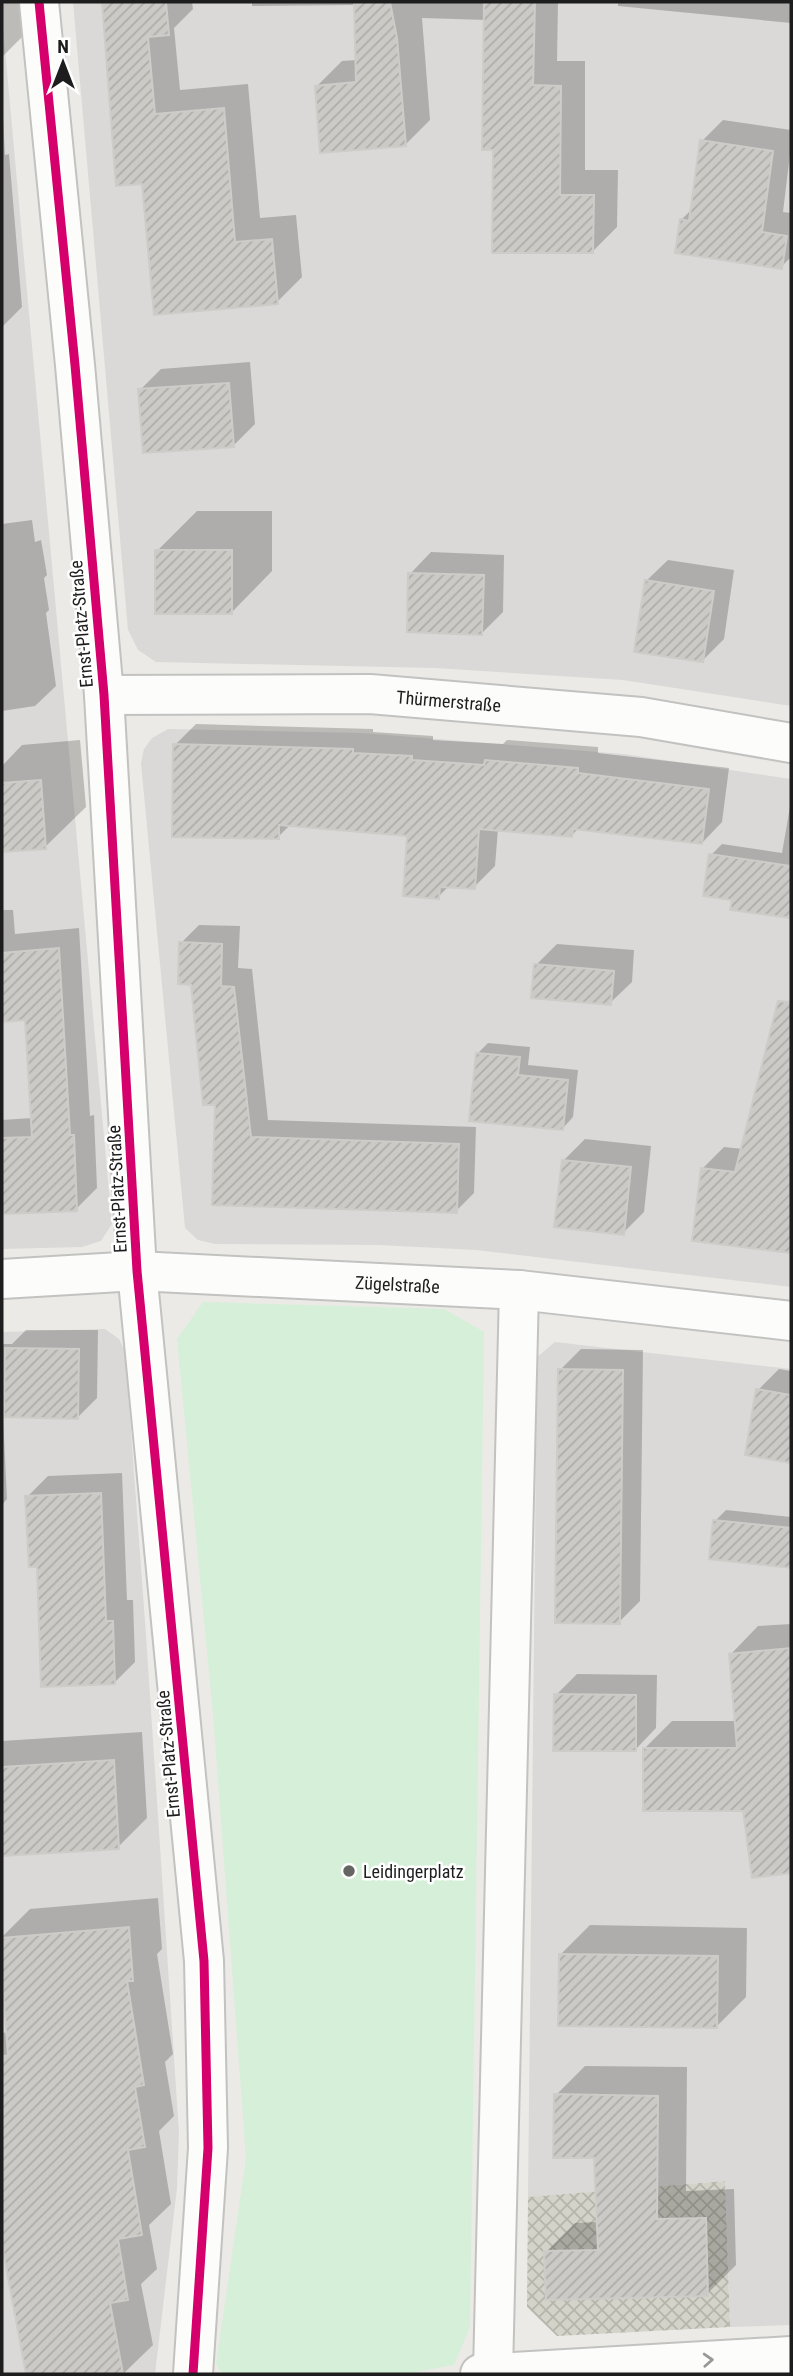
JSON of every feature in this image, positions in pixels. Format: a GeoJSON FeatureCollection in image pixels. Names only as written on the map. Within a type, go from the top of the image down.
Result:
{"type":"FeatureCollection","features":[{"type":"Feature","properties":{"kind":"street","name":"Ernst-Platz-Straße"},"geometry":{"type":"LineString","coordinates":[[39,2],[104,695],[137,1271],[204,1961],[208,2148],[193,2374]]}},
{"type":"Feature","properties":{"kind":"street","name":"Thürmerstraße"},"geometry":{"type":"LineString","coordinates":[[104,695],[370,694],[641,717],[791,743]]}},
{"type":"Feature","properties":{"kind":"street","name":"Zügelstraße"},"geometry":{"type":"LineString","coordinates":[[2,1279],[137,1271],[519,1290],[791,1321]]}},
{"type":"Feature","properties":{"kind":"street"},"geometry":{"type":"LineString","coordinates":[[519,1290],[486,2373],[791,2356]]}},
{"type":"Feature","properties":{"kind":"shaded area"},"geometry":{"type":"Polygon","coordinates":[[[73,2],[791,2],[791,706],[623,680],[435,668],[156,662],[138,650],[128,630],[73,2]]]}},
{"type":"Feature","properties":{"kind":"shaded area"},"geometry":{"type":"Polygon","coordinates":[[[2,17],[112,1224],[101,1241],[82,1247],[2,1249],[2,17]]]}},
{"type":"Feature","properties":{"kind":"shaded area"},"geometry":{"type":"Polygon","coordinates":[[[168,729],[362,733],[624,754],[791,779],[791,1287],[476,1250],[379,1245],[215,1244],[198,1240],[185,1228],[141,763],[144,749],[152,738],[168,729]]]}},
{"type":"Feature","properties":{"kind":"shaded area"},"geometry":{"type":"Polygon","coordinates":[[[105,1329],[119,1339],[125,1351],[179,2133],[177,2188],[155,2374],[2,2374],[2,1332],[105,1329]]]}},
{"type":"Feature","properties":{"kind":"shaded area"},"geometry":{"type":"Polygon","coordinates":[[[555,1342],[791,1369],[791,2325],[730,2327],[725,2181],[528,2197],[537,1357],[555,1342]]]}},
{"type":"Feature","properties":{"kind":"shaded area"},"geometry":{"type":"Polygon","coordinates":[[[725,2181],[730,2327],[557,2336],[527,2307],[528,2197],[725,2181]]]}},
{"type":"Feature","properties":{"kind":"green space"},"geometry":{"type":"Polygon","coordinates":[[[203,1302],[444,1309],[484,1332],[470,2327],[454,2365],[405,2374],[222,2374],[216,2364],[246,2158],[213,1714],[177,1339],[203,1302]]]}},
{"type":"Feature","properties":{"kind":"building"},"geometry":{"type":"Polygon","coordinates":[[[102,2],[166,2],[169,35],[148,37],[155,114],[224,108],[235,242],[272,239],[278,304],[154,315],[142,184],[116,186],[102,2]]]}},
{"type":"Feature","properties":{"kind":"building"},"geometry":{"type":"Polygon","coordinates":[[[354,2],[390,2],[397,38],[406,146],[320,153],[315,86],[356,82],[354,2]]]}},
{"type":"Feature","properties":{"kind":"building"},"geometry":{"type":"Polygon","coordinates":[[[484,2],[535,2],[533,85],[561,86],[560,195],[594,195],[593,253],[492,253],[493,150],[482,150],[484,2]]]}},
{"type":"Feature","properties":{"kind":"building"},"geometry":{"type":"Polygon","coordinates":[[[700,140],[773,151],[762,232],[787,236],[782,269],[675,253],[680,219],[689,221],[700,140]]]}},
{"type":"Feature","properties":{"kind":"building"},"geometry":{"type":"Polygon","coordinates":[[[229,383],[234,447],[143,453],[138,389],[229,383]]]}},
{"type":"Feature","properties":{"kind":"building"},"geometry":{"type":"Polygon","coordinates":[[[155,550],[232,550],[232,614],[155,614],[155,550]]]}},
{"type":"Feature","properties":{"kind":"building"},"geometry":{"type":"Polygon","coordinates":[[[408,573],[484,575],[482,635],[407,632],[408,573]]]}},
{"type":"Feature","properties":{"kind":"building"},"geometry":{"type":"Polygon","coordinates":[[[645,580],[714,591],[703,662],[634,652],[645,580]]]}},
{"type":"Feature","properties":{"kind":"building"},"geometry":{"type":"Polygon","coordinates":[[[173,744],[353,749],[353,753],[412,756],[412,760],[484,765],[485,760],[578,768],[578,773],[709,789],[702,844],[573,829],[572,837],[479,829],[475,889],[440,887],[439,899],[403,896],[407,836],[279,825],[279,839],[172,837],[173,744]]]}},
{"type":"Feature","properties":{"kind":"building"},"geometry":{"type":"Polygon","coordinates":[[[41,780],[46,849],[2,852],[2,783],[41,780]]]}},
{"type":"Feature","properties":{"kind":"building"},"geometry":{"type":"Polygon","coordinates":[[[709,854],[791,866],[791,918],[730,910],[732,900],[703,896],[709,854]]]}},
{"type":"Feature","properties":{"kind":"building"},"geometry":{"type":"Polygon","coordinates":[[[179,942],[222,944],[221,986],[234,987],[251,1137],[459,1144],[457,1213],[212,1205],[215,1105],[203,1105],[191,985],[178,984],[179,942]]]}},
{"type":"Feature","properties":{"kind":"building"},"geometry":{"type":"Polygon","coordinates":[[[59,948],[70,1135],[74,1135],[77,1211],[2,1214],[2,1138],[32,1137],[25,1020],[2,1022],[2,953],[59,948]]]}},
{"type":"Feature","properties":{"kind":"building"},"geometry":{"type":"Polygon","coordinates":[[[534,964],[614,971],[611,1005],[531,998],[534,964]]]}},
{"type":"Feature","properties":{"kind":"building"},"geometry":{"type":"Polygon","coordinates":[[[778,1001],[791,1002],[791,1253],[692,1241],[701,1168],[735,1172],[778,1001]]]}},
{"type":"Feature","properties":{"kind":"building"},"geometry":{"type":"Polygon","coordinates":[[[476,1053],[520,1057],[518,1075],[568,1080],[563,1130],[469,1121],[476,1053]]]}},
{"type":"Feature","properties":{"kind":"building"},"geometry":{"type":"Polygon","coordinates":[[[562,1160],[631,1167],[624,1235],[554,1227],[562,1160]]]}},
{"type":"Feature","properties":{"kind":"building"},"geometry":{"type":"Polygon","coordinates":[[[5,1348],[79,1349],[78,1419],[4,1417],[5,1348]]]}},
{"type":"Feature","properties":{"kind":"building"},"geometry":{"type":"Polygon","coordinates":[[[558,1369],[623,1370],[620,1624],[555,1623],[558,1369]]]}},
{"type":"Feature","properties":{"kind":"building"},"geometry":{"type":"Polygon","coordinates":[[[756,1389],[791,1395],[791,1463],[745,1455],[756,1389]]]}},
{"type":"Feature","properties":{"kind":"building"},"geometry":{"type":"Polygon","coordinates":[[[101,1493],[106,1621],[113,1621],[115,1684],[41,1687],[37,1567],[29,1567],[25,1496],[101,1493]]]}},
{"type":"Feature","properties":{"kind":"building"},"geometry":{"type":"Polygon","coordinates":[[[713,1520],[791,1528],[791,1568],[709,1559],[713,1520]]]}},
{"type":"Feature","properties":{"kind":"building"},"geometry":{"type":"Polygon","coordinates":[[[791,1648],[791,1873],[752,1878],[743,1811],[643,1811],[643,1748],[737,1748],[729,1654],[791,1648]]]}},
{"type":"Feature","properties":{"kind":"building"},"geometry":{"type":"Polygon","coordinates":[[[554,1694],[636,1695],[636,1751],[553,1751],[554,1694]]]}},
{"type":"Feature","properties":{"kind":"building"},"geometry":{"type":"Polygon","coordinates":[[[114,1760],[119,1849],[2,1856],[2,1767],[114,1760]]]}},
{"type":"Feature","properties":{"kind":"building"},"geometry":{"type":"Polygon","coordinates":[[[129,1927],[133,1981],[127,1981],[144,2085],[135,2087],[145,2147],[128,2150],[142,2235],[118,2239],[128,2300],[110,2303],[123,2374],[26,2374],[2,2245],[2,2057],[8,2055],[2,1938],[129,1927]]]}},
{"type":"Feature","properties":{"kind":"building"},"geometry":{"type":"Polygon","coordinates":[[[559,1954],[718,1956],[717,2028],[558,2026],[559,1954]]]}},
{"type":"Feature","properties":{"kind":"building"},"geometry":{"type":"Polygon","coordinates":[[[554,2094],[658,2096],[657,2219],[706,2218],[708,2296],[546,2300],[544,2251],[598,2250],[594,2158],[553,2158],[554,2094]]]}},
{"type":"Feature","properties":{"kind":"cycle path"},"geometry":{"type":"LineString","coordinates":[[39,2],[104,695],[137,1271],[204,1961],[208,2148],[193,2374]]}},
{"type":"Feature","properties":{"kind":"place","name":"Leidingerplatz"},"geometry":{"type":"Point","coordinates":[349,1871]}}]}
